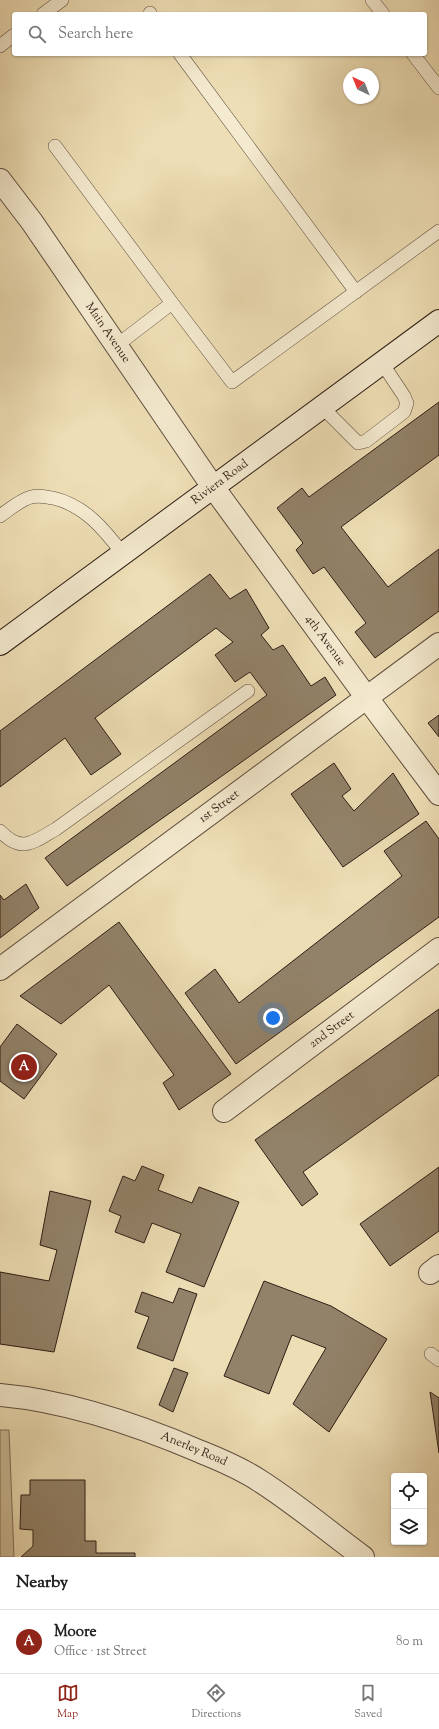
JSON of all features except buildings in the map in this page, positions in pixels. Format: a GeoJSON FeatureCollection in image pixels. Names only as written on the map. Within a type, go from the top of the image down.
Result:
{"type":"FeatureCollection","features":[{"type":"Feature","properties":{"kind":"street","name":"Main Avenue"},"geometry":{"type":"LineString","coordinates":[[0,180],[32,222],[213,487]]}},
{"type":"Feature","properties":{"kind":"street","name":"Riviera Road"},"geometry":{"type":"LineString","coordinates":[[1,642],[439,321]]}},
{"type":"Feature","properties":{"kind":"street","name":"4th Avenue"},"geometry":{"type":"LineString","coordinates":[[213,487],[366,698],[439,794]]}},
{"type":"Feature","properties":{"kind":"street","name":"1st Street"},"geometry":{"type":"LineString","coordinates":[[0,969],[439,644]]}},
{"type":"Feature","properties":{"kind":"street","name":"2nd Street"},"geometry":{"type":"LineString","coordinates":[[224,1111],[439,949]]}},
{"type":"Feature","properties":{"kind":"street","name":"Anerley Road"},"geometry":{"type":"LineString","coordinates":[[0,1395],[37,1400],[112,1419],[180,1443],[211,1456],[260,1481],[362,1557]]}},
{"type":"Feature","properties":{"kind":"lane"},"geometry":{"type":"LineString","coordinates":[[46,12],[62,0]]}},
{"type":"Feature","properties":{"kind":"lane"},"geometry":{"type":"LineString","coordinates":[[372,0],[381,12]]}},
{"type":"Feature","properties":{"kind":"lane"},"geometry":{"type":"LineString","coordinates":[[0,46],[12,37]]}},
{"type":"Feature","properties":{"kind":"lane"},"geometry":{"type":"LineString","coordinates":[[181,56],[356,292]]}},
{"type":"Feature","properties":{"kind":"lane"},"geometry":{"type":"LineString","coordinates":[[415,56],[439,88]]}},
{"type":"Feature","properties":{"kind":"lane"},"geometry":{"type":"LineString","coordinates":[[55,146],[232,382],[439,231]]}},
{"type":"Feature","properties":{"kind":"lane"},"geometry":{"type":"LineString","coordinates":[[116,346],[172,303]]}},
{"type":"Feature","properties":{"kind":"lane"},"geometry":{"type":"LineString","coordinates":[[322,407],[358,443],[366,441],[404,412],[407,403],[382,363]]}},
{"type":"Feature","properties":{"kind":"lane"},"geometry":{"type":"LineString","coordinates":[[0,516],[16,504],[31,497],[43,496],[60,500],[77,507],[102,528],[123,554]]}},
{"type":"Feature","properties":{"kind":"lane"},"geometry":{"type":"LineString","coordinates":[[0,831],[9,840],[20,844],[34,842],[56,829],[248,691]]}},
{"type":"Feature","properties":{"kind":"shaded area"},"geometry":{"type":"Polygon","coordinates":[[[0,1430],[9,1430],[14,1557],[0,1557],[0,1430]]]}},
{"type":"Feature","properties":{"kind":"place","name":"Moore"},"geometry":{"type":"Point","coordinates":[24,1067]}}]}
